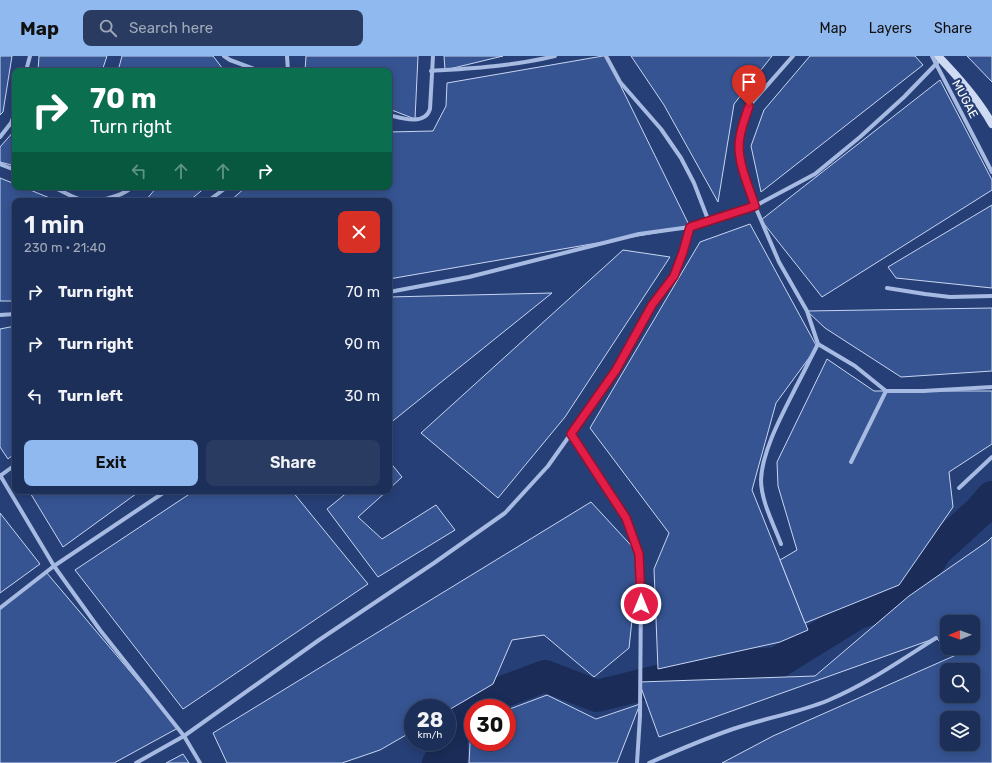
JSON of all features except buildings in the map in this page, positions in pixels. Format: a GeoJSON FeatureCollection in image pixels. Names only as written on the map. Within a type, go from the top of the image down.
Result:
{"type":"FeatureCollection","features":[{"type":"Feature","properties":{"kind":"main road"},"geometry":{"type":"LineString","coordinates":[[940,58],[986,114],[992,124]]}},
{"type":"Feature","properties":{"kind":"street"},"geometry":{"type":"LineString","coordinates":[[27,68],[30,56]]}},
{"type":"Feature","properties":{"kind":"street"},"geometry":{"type":"LineString","coordinates":[[224,56],[230,60],[252,68]]}},
{"type":"Feature","properties":{"kind":"street"},"geometry":{"type":"LineString","coordinates":[[287,56],[288,68]]}},
{"type":"Feature","properties":{"kind":"street"},"geometry":{"type":"LineString","coordinates":[[392,116],[405,120],[424,118],[429,114],[433,56]]}},
{"type":"Feature","properties":{"kind":"street"},"geometry":{"type":"LineString","coordinates":[[431,70],[488,68],[556,56]]}},
{"type":"Feature","properties":{"kind":"street"},"geometry":{"type":"LineString","coordinates":[[606,56],[620,82],[661,129],[681,158],[694,183],[709,222]]}},
{"type":"Feature","properties":{"kind":"street"},"geometry":{"type":"LineString","coordinates":[[793,56],[749,106],[743,123],[739,144],[740,160],[755,206],[779,262],[807,311],[818,344],[855,366],[886,391],[929,391],[992,387]]}},
{"type":"Feature","properties":{"kind":"street","name":"MUGAE"},"geometry":{"type":"LineString","coordinates":[[932,56],[992,172]]}},
{"type":"Feature","properties":{"kind":"street"},"geometry":{"type":"LineString","coordinates":[[392,291],[469,277],[639,234],[690,227],[755,206],[815,174],[860,137],[904,97],[940,58]]}},
{"type":"Feature","properties":{"kind":"street"},"geometry":{"type":"LineString","coordinates":[[0,137],[12,119]]}},
{"type":"Feature","properties":{"kind":"street"},"geometry":{"type":"LineString","coordinates":[[0,164],[12,169]]}},
{"type":"Feature","properties":{"kind":"street"},"geometry":{"type":"LineString","coordinates":[[60,190],[76,198]]}},
{"type":"Feature","properties":{"kind":"street"},"geometry":{"type":"LineString","coordinates":[[109,198],[129,190]]}},
{"type":"Feature","properties":{"kind":"street"},"geometry":{"type":"LineString","coordinates":[[212,198],[223,190]]}},
{"type":"Feature","properties":{"kind":"street"},"geometry":{"type":"LineString","coordinates":[[136,763],[184,736],[318,640],[434,563],[504,513],[548,466],[616,370],[652,305],[674,276],[690,227]]}},
{"type":"Feature","properties":{"kind":"street"},"geometry":{"type":"LineString","coordinates":[[886,288],[950,297],[992,296]]}},
{"type":"Feature","properties":{"kind":"street"},"geometry":{"type":"LineString","coordinates":[[0,315],[12,314]]}},
{"type":"Feature","properties":{"kind":"street"},"geometry":{"type":"LineString","coordinates":[[781,544],[766,505],[761,480],[764,464],[773,436],[818,344]]}},
{"type":"Feature","properties":{"kind":"street"},"geometry":{"type":"LineString","coordinates":[[851,462],[886,391]]}},
{"type":"Feature","properties":{"kind":"street"},"geometry":{"type":"LineString","coordinates":[[571,434],[626,518],[639,554],[641,588],[640,716],[637,763]]}},
{"type":"Feature","properties":{"kind":"street"},"geometry":{"type":"LineString","coordinates":[[959,488],[992,457]]}},
{"type":"Feature","properties":{"kind":"street"},"geometry":{"type":"LineString","coordinates":[[12,467],[0,476],[54,566],[100,630],[184,736],[200,763]]}},
{"type":"Feature","properties":{"kind":"street"},"geometry":{"type":"LineString","coordinates":[[0,608],[54,566],[162,494]]}},
{"type":"Feature","properties":{"kind":"street"},"geometry":{"type":"LineString","coordinates":[[648,763],[733,729],[828,701],[867,682],[936,638]]}},
{"type":"Feature","properties":{"kind":"waterway"},"geometry":{"type":"LineString","coordinates":[[438,763],[452,756],[451,719],[489,697],[545,676],[597,696],[714,667],[777,663],[858,613],[909,596],[936,551],[980,511],[992,497]]}},
{"type":"Feature","properties":{"kind":"route"},"geometry":{"type":"LineString","coordinates":[[641,604],[639,554],[626,518],[571,434],[616,370],[652,305],[674,276],[690,227],[755,206],[740,160],[739,144],[743,123],[749,106]]}}]}
